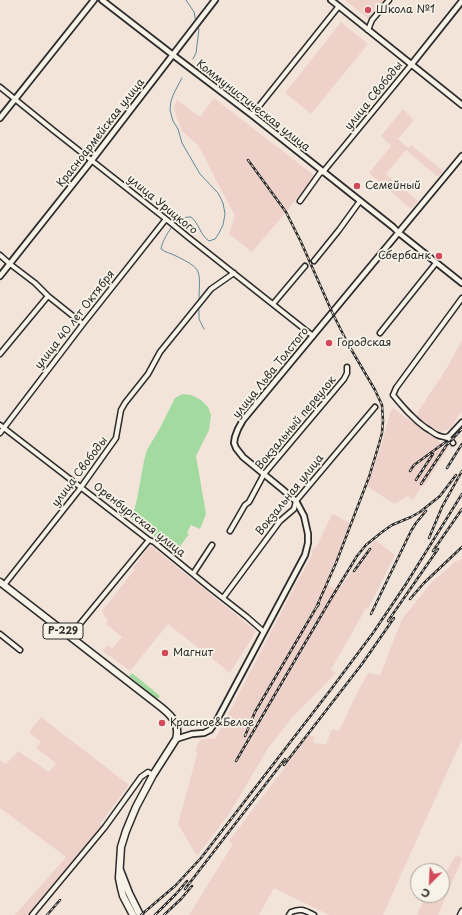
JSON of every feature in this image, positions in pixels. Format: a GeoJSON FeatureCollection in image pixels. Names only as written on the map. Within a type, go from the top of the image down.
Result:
{"type":"FeatureCollection","features":[{"type":"Feature","properties":{"kind":"highway","name":"Р-229"},"geometry":{"type":"LineString","coordinates":[[2,584],[167,712],[174,721],[178,730],[176,739]]}},
{"type":"Feature","properties":{"kind":"highway"},"geometry":{"type":"LineString","coordinates":[[133,915],[120,869],[121,847],[136,807],[153,775],[176,739]]}},
{"type":"Feature","properties":{"kind":"highway"},"geometry":{"type":"LineString","coordinates":[[126,894],[140,915]]}},
{"type":"Feature","properties":{"kind":"street"},"geometry":{"type":"LineString","coordinates":[[0,118],[94,0]]}},
{"type":"Feature","properties":{"kind":"street","name":"Коммунистическая улица"},"geometry":{"type":"LineString","coordinates":[[102,0],[252,115],[436,263]]}},
{"type":"Feature","properties":{"kind":"street","name":"Красноармейская улица"},"geometry":{"type":"LineString","coordinates":[[0,276],[92,160],[215,0]]}},
{"type":"Feature","properties":{"kind":"street"},"geometry":{"type":"LineString","coordinates":[[331,0],[462,105]]}},
{"type":"Feature","properties":{"kind":"street"},"geometry":{"type":"LineString","coordinates":[[368,30],[372,20],[389,0]]}},
{"type":"Feature","properties":{"kind":"street","name":"улица Свободы"},"geometry":{"type":"LineString","coordinates":[[300,201],[320,172],[323,172],[462,1]]}},
{"type":"Feature","properties":{"kind":"street"},"geometry":{"type":"LineString","coordinates":[[252,115],[339,6]]}},
{"type":"Feature","properties":{"kind":"street","name":"улица Урицкого"},"geometry":{"type":"LineString","coordinates":[[0,87],[313,336]]}},
{"type":"Feature","properties":{"kind":"street","name":"улица Льва Толстого"},"geometry":{"type":"LineString","coordinates":[[176,739],[192,734],[204,733],[210,730],[217,720],[305,555],[308,543],[308,534],[304,516],[296,501],[239,452],[234,443],[234,437],[243,420],[462,156]]}},
{"type":"Feature","properties":{"kind":"street"},"geometry":{"type":"LineString","coordinates":[[314,261],[360,201]]}},
{"type":"Feature","properties":{"kind":"street","name":"улица 40 лет Октября"},"geometry":{"type":"LineString","coordinates":[[0,433],[2,427],[166,219]]}},
{"type":"Feature","properties":{"kind":"street"},"geometry":{"type":"LineString","coordinates":[[0,255],[83,324]]}},
{"type":"Feature","properties":{"kind":"street"},"geometry":{"type":"LineString","coordinates":[[380,333],[436,263],[462,283]]}},
{"type":"Feature","properties":{"kind":"street"},"geometry":{"type":"LineString","coordinates":[[273,304],[306,266]]}},
{"type":"Feature","properties":{"kind":"street","name":"улица Свободы"},"geometry":{"type":"LineString","coordinates":[[2,584],[81,486],[116,438],[121,410],[148,374],[160,352],[211,289],[234,273]]}},
{"type":"Feature","properties":{"kind":"street"},"geometry":{"type":"LineString","coordinates":[[0,354],[48,296]]}},
{"type":"Feature","properties":{"kind":"street"},"geometry":{"type":"LineString","coordinates":[[453,443],[446,437],[434,434],[416,421],[393,395],[396,388],[462,298]]}},
{"type":"Feature","properties":{"kind":"street","name":"Вокзальный переулок"},"geometry":{"type":"LineString","coordinates":[[230,531],[245,505],[249,502],[264,474],[344,379],[348,367]]}},
{"type":"Feature","properties":{"kind":"street","name":"Вокзальная улица"},"geometry":{"type":"LineString","coordinates":[[222,598],[280,521],[294,509],[296,501],[375,407]]}},
{"type":"Feature","properties":{"kind":"street"},"geometry":{"type":"LineString","coordinates":[[446,437],[449,436],[462,422]]}},
{"type":"Feature","properties":{"kind":"street","name":"Оренбургская улица"},"geometry":{"type":"LineString","coordinates":[[2,427],[81,486],[149,540],[154,542],[264,632]]}},
{"type":"Feature","properties":{"kind":"street"},"geometry":{"type":"LineString","coordinates":[[70,636],[149,540]]}},
{"type":"Feature","properties":{"kind":"street"},"geometry":{"type":"LineString","coordinates":[[193,574],[212,545]]}},
{"type":"Feature","properties":{"kind":"street"},"geometry":{"type":"LineString","coordinates":[[0,634],[20,650]]}},
{"type":"Feature","properties":{"kind":"street"},"geometry":{"type":"LineString","coordinates":[[32,915],[105,827],[141,777],[148,772],[153,775]]}},
{"type":"Feature","properties":{"kind":"street"},"geometry":{"type":"LineString","coordinates":[[290,915],[291,912],[304,910],[314,915]]}},
{"type":"Feature","properties":{"kind":"street"},"geometry":{"type":"LineString","coordinates":[[460,915],[462,911]]}},
{"type":"Feature","properties":{"kind":"shaded area","name":"Школа №1"},"geometry":{"type":"Polygon","coordinates":[[[345,0],[386,0],[370,20],[345,0]]]}},
{"type":"Feature","properties":{"kind":"shaded area"},"geometry":{"type":"Polygon","coordinates":[[[341,22],[368,44],[311,114],[285,93],[341,22]]]}},
{"type":"Feature","properties":{"kind":"shaded area"},"geometry":{"type":"Polygon","coordinates":[[[214,98],[315,176],[252,252],[229,234],[235,216],[198,145],[182,131],[176,116],[174,107],[177,100],[200,117],[214,98]]]}},
{"type":"Feature","properties":{"kind":"shaded area"},"geometry":{"type":"Polygon","coordinates":[[[403,109],[414,120],[398,139],[408,148],[411,145],[443,171],[438,177],[406,150],[386,174],[418,201],[411,209],[369,173],[391,146],[381,136],[403,109]]]}},
{"type":"Feature","properties":{"kind":"shaded area"},"geometry":{"type":"Polygon","coordinates":[[[462,340],[462,410],[451,428],[440,432],[416,417],[419,410],[447,368],[462,340]]]}},
{"type":"Feature","properties":{"kind":"shaded area"},"geometry":{"type":"Polygon","coordinates":[[[393,408],[448,448],[424,486],[421,487],[413,500],[408,496],[394,504],[367,486],[382,443],[390,413],[393,408]]]}},
{"type":"Feature","properties":{"kind":"shaded area"},"geometry":{"type":"Polygon","coordinates":[[[332,514],[350,523],[326,584],[338,591],[375,540],[395,555],[368,609],[366,608],[331,670],[336,673],[290,720],[269,747],[229,814],[197,856],[178,824],[197,754],[195,751],[200,740],[216,738],[313,553],[311,552],[314,547],[316,548],[332,514]]]}},
{"type":"Feature","properties":{"kind":"shaded area"},"geometry":{"type":"Polygon","coordinates":[[[150,545],[256,631],[230,673],[168,624],[130,671],[103,651],[107,645],[112,649],[122,637],[106,624],[108,621],[102,611],[135,569],[133,568],[150,545]]]}},
{"type":"Feature","properties":{"kind":"shaded area"},"geometry":{"type":"Polygon","coordinates":[[[462,559],[462,739],[383,915],[329,915],[274,888],[259,915],[189,915],[233,844],[229,841],[309,735],[314,737],[313,743],[326,744],[332,729],[339,731],[368,673],[380,675],[402,619],[432,582],[454,562],[462,559]]]}},
{"type":"Feature","properties":{"kind":"shaded area"},"geometry":{"type":"Polygon","coordinates":[[[41,717],[129,785],[100,824],[102,827],[30,915],[15,915],[66,857],[0,808],[0,760],[6,764],[18,751],[49,772],[56,763],[36,748],[41,742],[29,732],[41,717]]]}},
{"type":"Feature","properties":{"kind":"shaded area"},"geometry":{"type":"Polygon","coordinates":[[[456,855],[462,858],[450,887],[450,865],[456,855]]]}},
{"type":"Feature","properties":{"kind":"shaded area"},"geometry":{"type":"Polygon","coordinates":[[[422,903],[443,903],[438,915],[417,914],[422,903]]]}},
{"type":"Feature","properties":{"kind":"green space"},"geometry":{"type":"Polygon","coordinates":[[[182,394],[191,395],[201,400],[208,407],[211,415],[209,430],[196,456],[206,514],[200,529],[191,525],[187,533],[189,534],[176,552],[132,520],[147,450],[175,398],[182,394]]]}},
{"type":"Feature","properties":{"kind":"green space"},"geometry":{"type":"Polygon","coordinates":[[[132,673],[160,696],[157,699],[129,676],[132,673]]]}},
{"type":"Feature","properties":{"kind":"waterway"},"geometry":{"type":"LineString","coordinates":[[186,0],[194,12],[196,22]]}},
{"type":"Feature","properties":{"kind":"waterway"},"geometry":{"type":"LineString","coordinates":[[193,59],[196,53],[198,27]]}},
{"type":"Feature","properties":{"kind":"waterway"},"geometry":{"type":"LineString","coordinates":[[176,224],[186,217],[191,217],[209,241],[215,239],[219,233],[223,225],[225,214],[223,203],[218,193],[200,174],[182,143],[178,129],[173,121],[170,110],[171,101],[182,78]]}},
{"type":"Feature","properties":{"kind":"waterway"},"geometry":{"type":"LineString","coordinates":[[171,228],[166,235],[161,249],[195,267],[199,275],[199,298]]}},
{"type":"Feature","properties":{"kind":"waterway"},"geometry":{"type":"LineString","coordinates":[[199,310],[199,319],[204,329]]}},
{"type":"Feature","properties":{"kind":"railway"},"geometry":{"type":"LineString","coordinates":[[248,160],[286,212],[332,312],[382,405],[382,433],[369,477],[336,563],[316,608]]}},
{"type":"Feature","properties":{"kind":"railway"},"geometry":{"type":"LineString","coordinates":[[421,484],[446,446],[462,429]]}},
{"type":"Feature","properties":{"kind":"railway"},"geometry":{"type":"LineString","coordinates":[[410,471],[414,465],[447,441]]}},
{"type":"Feature","properties":{"kind":"railway"},"geometry":{"type":"LineString","coordinates":[[447,468],[462,444]]}},
{"type":"Feature","properties":{"kind":"railway"},"geometry":{"type":"LineString","coordinates":[[416,480],[433,454]]}},
{"type":"Feature","properties":{"kind":"railway"},"geometry":{"type":"LineString","coordinates":[[429,538],[442,507],[462,471]]}},
{"type":"Feature","properties":{"kind":"railway"},"geometry":{"type":"LineString","coordinates":[[236,761],[357,556],[366,545],[382,532],[392,525],[420,512],[440,496],[456,475]]}},
{"type":"Feature","properties":{"kind":"railway"},"geometry":{"type":"LineString","coordinates":[[141,915],[175,886],[201,858],[332,688],[373,633],[406,584],[462,494]]}},
{"type":"Feature","properties":{"kind":"railway"},"geometry":{"type":"LineString","coordinates":[[433,551],[462,509]]}},
{"type":"Feature","properties":{"kind":"railway"},"geometry":{"type":"LineString","coordinates":[[371,614],[411,531],[426,511]]}},
{"type":"Feature","properties":{"kind":"railway"},"geometry":{"type":"LineString","coordinates":[[410,599],[424,583],[462,547]]}},
{"type":"Feature","properties":{"kind":"railway"},"geometry":{"type":"LineString","coordinates":[[354,571],[370,549]]}},
{"type":"Feature","properties":{"kind":"railway"},"geometry":{"type":"LineString","coordinates":[[388,621],[438,549]]}},
{"type":"Feature","properties":{"kind":"railway"},"geometry":{"type":"LineString","coordinates":[[245,736],[255,712],[319,604]]}},
{"type":"Feature","properties":{"kind":"railway"},"geometry":{"type":"LineString","coordinates":[[284,765],[362,664],[394,618]]}},
{"type":"Feature","properties":{"kind":"railway"},"geometry":{"type":"LineString","coordinates":[[185,889],[285,759]]}},
{"type":"Feature","properties":{"kind":"railway"},"geometry":{"type":"LineString","coordinates":[[155,915],[187,881]]}},
{"type":"Feature","properties":{"kind":"railway"},"geometry":{"type":"LineString","coordinates":[[164,915],[192,886]]}},
{"type":"Feature","properties":{"kind":"railway"},"geometry":{"type":"LineString","coordinates":[[47,915],[60,900]]}},
{"type":"Feature","properties":{"kind":"place","name":"Школа №1"},"geometry":{"type":"Point","coordinates":[368,10]}},
{"type":"Feature","properties":{"kind":"place","name":"Семейный"},"geometry":{"type":"Point","coordinates":[357,186]}},
{"type":"Feature","properties":{"kind":"place","name":"Сбербанк"},"geometry":{"type":"Point","coordinates":[439,256]}},
{"type":"Feature","properties":{"kind":"place","name":"Городская"},"geometry":{"type":"Point","coordinates":[329,343]}},
{"type":"Feature","properties":{"kind":"place","name":"Магнит"},"geometry":{"type":"Point","coordinates":[165,653]}},
{"type":"Feature","properties":{"kind":"place","name":"Красное&Белое"},"geometry":{"type":"Point","coordinates":[162,723]}}]}
